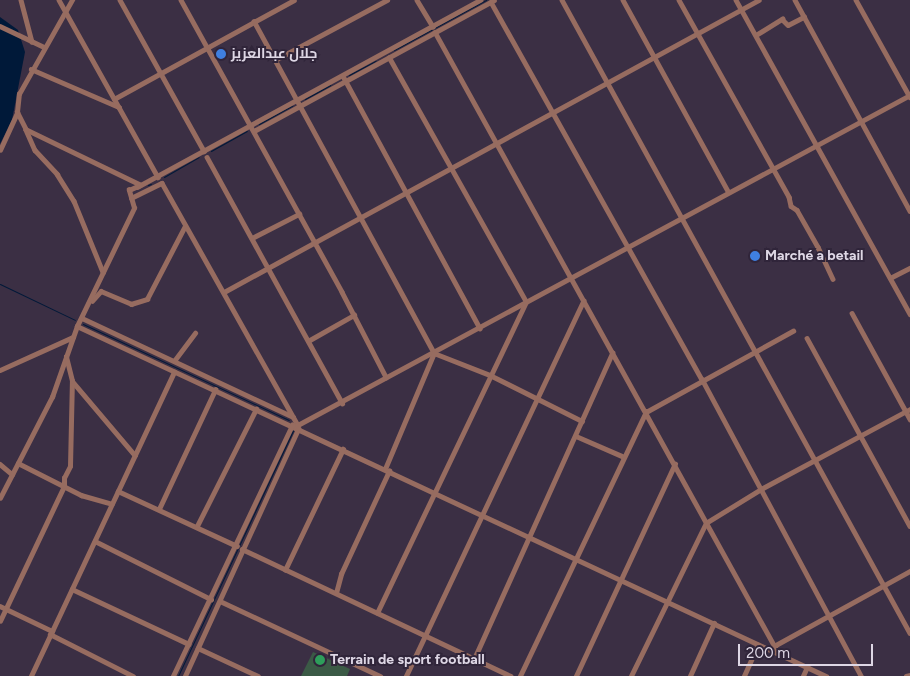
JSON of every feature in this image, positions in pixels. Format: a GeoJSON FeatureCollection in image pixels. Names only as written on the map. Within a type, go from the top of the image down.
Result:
{"type":"FeatureCollection","features":[{"type":"Feature","properties":{"kind":"street"},"geometry":{"type":"LineString","coordinates":[[21,0],[32,42]]}},
{"type":"Feature","properties":{"kind":"street"},"geometry":{"type":"LineString","coordinates":[[59,0],[158,177]]}},
{"type":"Feature","properties":{"kind":"street"},"geometry":{"type":"LineString","coordinates":[[0,150],[17,112],[20,94],[31,69],[72,0]]}},
{"type":"Feature","properties":{"kind":"street"},"geometry":{"type":"LineString","coordinates":[[120,0],[204,152]]}},
{"type":"Feature","properties":{"kind":"street"},"geometry":{"type":"LineString","coordinates":[[181,0],[316,243],[386,377]]}},
{"type":"Feature","properties":{"kind":"street"},"geometry":{"type":"LineString","coordinates":[[114,99],[294,0]]}},
{"type":"Feature","properties":{"kind":"street"},"geometry":{"type":"LineString","coordinates":[[275,60],[387,0]]}},
{"type":"Feature","properties":{"kind":"street"},"geometry":{"type":"LineString","coordinates":[[417,0],[780,655]]}},
{"type":"Feature","properties":{"kind":"street"},"geometry":{"type":"LineString","coordinates":[[254,131],[389,58],[478,0]]}},
{"type":"Feature","properties":{"kind":"street"},"geometry":{"type":"LineString","coordinates":[[562,0],[758,351],[815,461],[910,632]]}},
{"type":"Feature","properties":{"kind":"street"},"geometry":{"type":"LineString","coordinates":[[623,0],[728,191]]}},
{"type":"Feature","properties":{"kind":"street"},"geometry":{"type":"LineString","coordinates":[[679,0],[833,279]]}},
{"type":"Feature","properties":{"kind":"street"},"geometry":{"type":"LineString","coordinates":[[736,0],[910,314]]}},
{"type":"Feature","properties":{"kind":"street"},"geometry":{"type":"LineString","coordinates":[[224,292],[653,56],[759,0]]}},
{"type":"Feature","properties":{"kind":"street"},"geometry":{"type":"LineString","coordinates":[[795,0],[910,211]]}},
{"type":"Feature","properties":{"kind":"street"},"geometry":{"type":"LineString","coordinates":[[173,676],[296,426],[480,328],[570,276],[728,191],[910,96],[856,0]]}},
{"type":"Feature","properties":{"kind":"street"},"geometry":{"type":"LineString","coordinates":[[129,190],[158,177],[343,76],[492,1],[702,379],[831,615],[861,676]]}},
{"type":"Feature","properties":{"kind":"street"},"geometry":{"type":"LineString","coordinates":[[756,35],[782,19],[788,25],[804,16]]}},
{"type":"Feature","properties":{"kind":"street"},"geometry":{"type":"LineString","coordinates":[[254,21],[362,217],[434,353],[490,375],[582,421]]}},
{"type":"Feature","properties":{"kind":"street"},"geometry":{"type":"LineString","coordinates":[[0,26],[44,47]]}},
{"type":"Feature","properties":{"kind":"street"},"geometry":{"type":"LineString","coordinates":[[389,58],[453,167],[526,302]]}},
{"type":"Feature","properties":{"kind":"street"},"geometry":{"type":"LineString","coordinates":[[31,69],[119,107]]}},
{"type":"Feature","properties":{"kind":"street"},"geometry":{"type":"LineString","coordinates":[[343,76],[408,192],[480,328]]}},
{"type":"Feature","properties":{"kind":"street"},"geometry":{"type":"LineString","coordinates":[[17,112],[35,150],[58,174],[74,201],[103,272]]}},
{"type":"Feature","properties":{"kind":"street"},"geometry":{"type":"LineString","coordinates":[[26,130],[140,185],[129,190]]}},
{"type":"Feature","properties":{"kind":"street"},"geometry":{"type":"LineString","coordinates":[[207,157],[342,403]]}},
{"type":"Feature","properties":{"kind":"street"},"geometry":{"type":"LineString","coordinates":[[131,198],[162,183],[294,418],[296,426],[220,601],[185,676]]}},
{"type":"Feature","properties":{"kind":"street"},"geometry":{"type":"LineString","coordinates":[[0,498],[52,397],[77,326],[90,304],[103,272],[134,208],[129,190]]}},
{"type":"Feature","properties":{"kind":"street"},"geometry":{"type":"LineString","coordinates":[[252,238],[300,214]]}},
{"type":"Feature","properties":{"kind":"street"},"geometry":{"type":"LineString","coordinates":[[90,304],[102,291],[131,304],[147,300],[185,226]]}},
{"type":"Feature","properties":{"kind":"street"},"geometry":{"type":"LineString","coordinates":[[890,278],[910,268]]}},
{"type":"Feature","properties":{"kind":"street"},"geometry":{"type":"LineString","coordinates":[[406,676],[479,516],[583,301]]}},
{"type":"Feature","properties":{"kind":"street"},"geometry":{"type":"LineString","coordinates":[[377,613],[526,302]]}},
{"type":"Feature","properties":{"kind":"street"},"geometry":{"type":"LineString","coordinates":[[852,313],[908,410],[910,419]]}},
{"type":"Feature","properties":{"kind":"street"},"geometry":{"type":"LineString","coordinates":[[308,341],[354,315]]}},
{"type":"Feature","properties":{"kind":"street"},"geometry":{"type":"LineString","coordinates":[[82,318],[294,418]]}},
{"type":"Feature","properties":{"kind":"street"},"geometry":{"type":"LineString","coordinates":[[77,326],[174,372],[296,426],[479,516],[666,600],[826,676]]}},
{"type":"Feature","properties":{"kind":"street"},"geometry":{"type":"LineString","coordinates":[[520,676],[622,456],[646,412],[702,379],[793,331]]}},
{"type":"Feature","properties":{"kind":"street"},"geometry":{"type":"LineString","coordinates":[[174,361],[195,333]]}},
{"type":"Feature","properties":{"kind":"street"},"geometry":{"type":"LineString","coordinates":[[0,370],[73,337]]}},
{"type":"Feature","properties":{"kind":"street"},"geometry":{"type":"LineString","coordinates":[[807,338],[910,526]]}},
{"type":"Feature","properties":{"kind":"street"},"geometry":{"type":"LineString","coordinates":[[336,593],[341,574],[387,470],[434,353]]}},
{"type":"Feature","properties":{"kind":"street"},"geometry":{"type":"LineString","coordinates":[[474,658],[530,538],[612,353]]}},
{"type":"Feature","properties":{"kind":"street"},"geometry":{"type":"LineString","coordinates":[[66,357],[72,381],[79,394],[135,455]]}},
{"type":"Feature","properties":{"kind":"street"},"geometry":{"type":"LineString","coordinates":[[31,676],[174,372]]}},
{"type":"Feature","properties":{"kind":"street"},"geometry":{"type":"LineString","coordinates":[[0,621],[64,486],[64,478],[70,466],[72,381]]}},
{"type":"Feature","properties":{"kind":"street"},"geometry":{"type":"LineString","coordinates":[[159,509],[215,390]]}},
{"type":"Feature","properties":{"kind":"street"},"geometry":{"type":"LineString","coordinates":[[197,526],[256,409]]}},
{"type":"Feature","properties":{"kind":"street"},"geometry":{"type":"LineString","coordinates":[[631,676],[666,600],[706,523],[762,489],[908,410]]}},
{"type":"Feature","properties":{"kind":"street"},"geometry":{"type":"LineString","coordinates":[[576,436],[622,456]]}},
{"type":"Feature","properties":{"kind":"street"},"geometry":{"type":"LineString","coordinates":[[286,570],[343,449]]}},
{"type":"Feature","properties":{"kind":"street"},"geometry":{"type":"LineString","coordinates":[[18,463],[64,486],[112,504]]}},
{"type":"Feature","properties":{"kind":"street"},"geometry":{"type":"LineString","coordinates":[[0,464],[12,474]]}},
{"type":"Feature","properties":{"kind":"street"},"geometry":{"type":"LineString","coordinates":[[576,676],[674,464]]}},
{"type":"Feature","properties":{"kind":"street"},"geometry":{"type":"LineString","coordinates":[[118,491],[237,546]]}},
{"type":"Feature","properties":{"kind":"street"},"geometry":{"type":"LineString","coordinates":[[95,541],[211,598]]}},
{"type":"Feature","properties":{"kind":"street"},"geometry":{"type":"LineString","coordinates":[[242,550],[511,676]]}},
{"type":"Feature","properties":{"kind":"street"},"geometry":{"type":"LineString","coordinates":[[774,646],[910,571]]}},
{"type":"Feature","properties":{"kind":"street"},"geometry":{"type":"LineString","coordinates":[[72,589],[189,644]]}},
{"type":"Feature","properties":{"kind":"street"},"geometry":{"type":"LineString","coordinates":[[220,601],[380,676]]}},
{"type":"Feature","properties":{"kind":"street"},"geometry":{"type":"LineString","coordinates":[[0,606],[133,676]]}},
{"type":"Feature","properties":{"kind":"street"},"geometry":{"type":"LineString","coordinates":[[690,676],[714,623]]}},
{"type":"Feature","properties":{"kind":"street"},"geometry":{"type":"LineString","coordinates":[[744,676],[758,645]]}},
{"type":"Feature","properties":{"kind":"street"},"geometry":{"type":"LineString","coordinates":[[198,648],[258,676]]}},
{"type":"Feature","properties":{"kind":"street"},"geometry":{"type":"LineString","coordinates":[[803,676],[807,668]]}},
{"type":"Feature","properties":{"kind":"street"},"geometry":{"type":"LineString","coordinates":[[906,676],[910,675]]}},
{"type":"Feature","properties":{"kind":"green space","name":"Terrain de sport football"},"geometry":{"type":"Polygon","coordinates":[[[313,652],[350,669],[347,676],[301,676],[313,652]]]}},
{"type":"Feature","properties":{"kind":"water"},"geometry":{"type":"Polygon","coordinates":[[[0,17],[18,30],[25,52],[12,120],[0,144],[0,17]]]}},
{"type":"Feature","properties":{"kind":"waterway"},"geometry":{"type":"LineString","coordinates":[[394,50],[486,0]]}},
{"type":"Feature","properties":{"kind":"waterway"},"geometry":{"type":"LineString","coordinates":[[349,75],[375,61]]}},
{"type":"Feature","properties":{"kind":"waterway"},"geometry":{"type":"LineString","coordinates":[[305,99],[330,85]]}},
{"type":"Feature","properties":{"kind":"waterway"},"geometry":{"type":"LineString","coordinates":[[259,124],[292,106]]}},
{"type":"Feature","properties":{"kind":"waterway"},"geometry":{"type":"LineString","coordinates":[[211,151],[247,131]]}},
{"type":"Feature","properties":{"kind":"waterway"},"geometry":{"type":"LineString","coordinates":[[164,177],[199,157]]}},
{"type":"Feature","properties":{"kind":"waterway"},"geometry":{"type":"LineString","coordinates":[[0,284],[75,320]]}},
{"type":"Feature","properties":{"kind":"waterway"},"geometry":{"type":"LineString","coordinates":[[83,324],[289,420]]}},
{"type":"Feature","properties":{"kind":"waterway"},"geometry":{"type":"LineString","coordinates":[[178,676],[293,430]]}},
{"type":"Feature","properties":{"kind":"place","name":"جلال عبدالعزيز"},"geometry":{"type":"Point","coordinates":[221,54]}},
{"type":"Feature","properties":{"kind":"place","name":"Marché a betail"},"geometry":{"type":"Point","coordinates":[755,256]}},
{"type":"Feature","properties":{"kind":"place","name":"Terrain de sport football"},"geometry":{"type":"Point","coordinates":[320,660]}}]}
